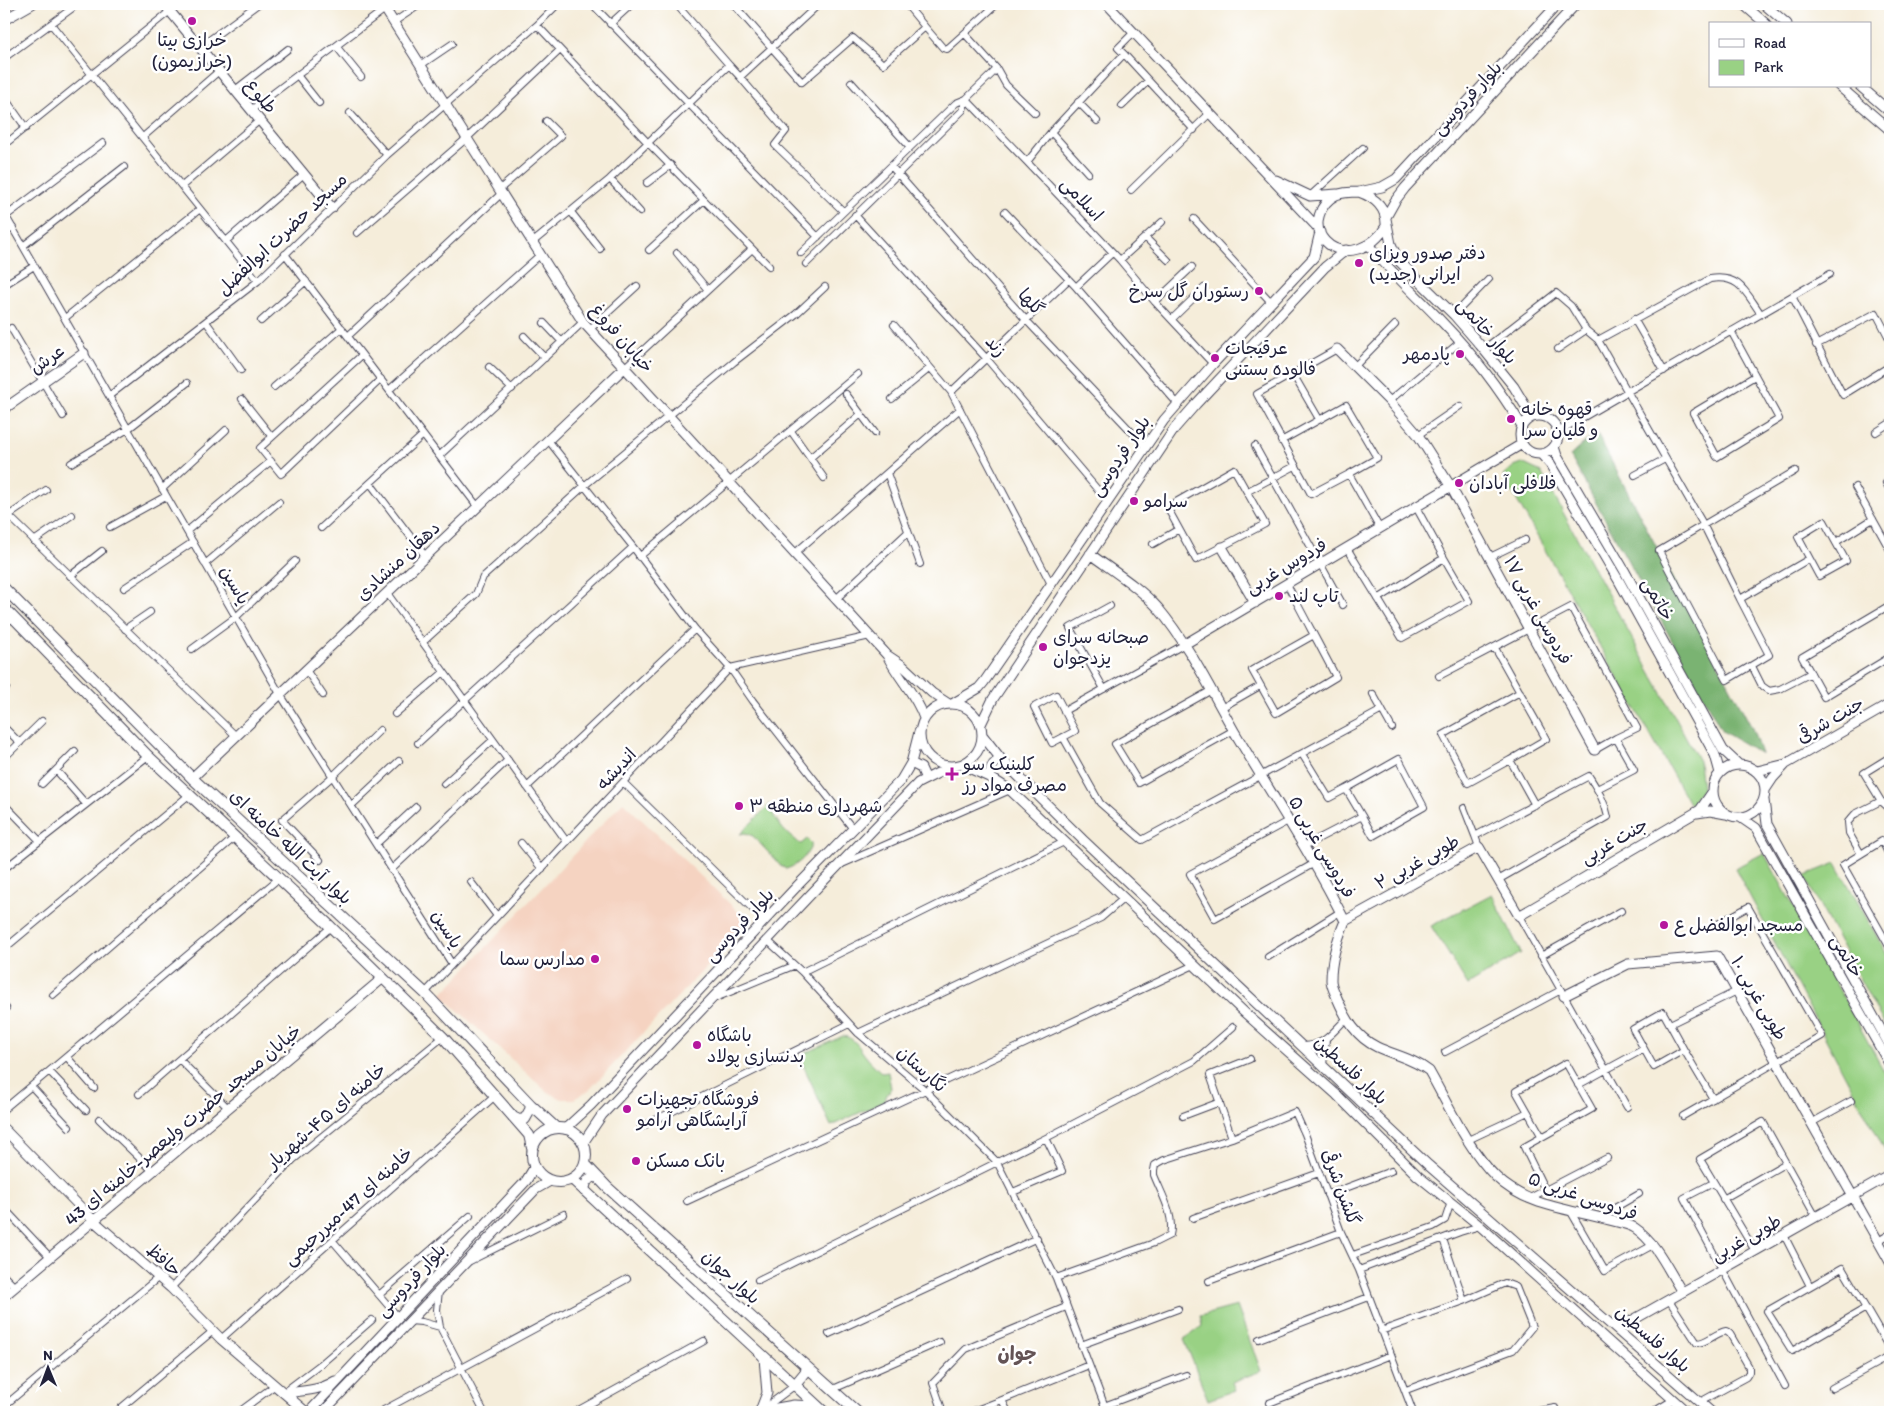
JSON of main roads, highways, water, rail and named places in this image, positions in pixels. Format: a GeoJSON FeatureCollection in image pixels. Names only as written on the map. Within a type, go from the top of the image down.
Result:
{"type":"FeatureCollection","features":[{"type":"Feature","properties":{"kind":"main road"},"geometry":{"type":"LineString","coordinates":[[4,6],[8,4]]}},
{"type":"Feature","properties":{"kind":"main road"},"geometry":{"type":"LineString","coordinates":[[4,20],[32,4]]}},
{"type":"Feature","properties":{"kind":"main road","name":"طلوع"},"geometry":{"type":"LineString","coordinates":[[164,4],[332,208]]}},
{"type":"Feature","properties":{"kind":"main road","name":"بلوار فردوسی"},"geometry":{"type":"LineString","coordinates":[[1359,192],[1382,187],[1396,179],[1558,4]]}},
{"type":"Feature","properties":{"kind":"main road","name":"بلوار فردوسی"},"geometry":{"type":"LineString","coordinates":[[1386,218],[1405,188],[1576,4]]}},
{"type":"Feature","properties":{"kind":"main road"},"geometry":{"type":"LineString","coordinates":[[1743,4],[1764,22]]}},
{"type":"Feature","properties":{"kind":"main road"},"geometry":{"type":"LineString","coordinates":[[1764,4],[1785,22]]}},
{"type":"Feature","properties":{"kind":"main road"},"geometry":{"type":"LineString","coordinates":[[1108,5],[1271,177],[1319,230],[1324,240],[1334,247],[1358,250],[1369,246],[1383,232],[1386,226],[1385,211],[1370,196],[1359,192],[1310,196],[1271,177]]}},
{"type":"Feature","properties":{"kind":"main road","name":"خیابان فروغ"},"geometry":{"type":"LineString","coordinates":[[384,6],[587,326],[887,655],[902,665],[932,693],[951,704]]}},
{"type":"Feature","properties":{"kind":"main road"},"geometry":{"type":"LineString","coordinates":[[1842,88],[1890,130]]}},
{"type":"Feature","properties":{"kind":"main road"},"geometry":{"type":"LineString","coordinates":[[1862,88],[1890,112]]}},
{"type":"Feature","properties":{"kind":"main road"},"geometry":{"type":"LineString","coordinates":[[1319,230],[1318,220],[1321,209],[1338,194]]}},
{"type":"Feature","properties":{"kind":"main road","name":"بلوار خاتمی"},"geometry":{"type":"LineString","coordinates":[[1386,218],[1391,244],[1398,260],[1454,315],[1484,349],[1514,387],[1532,417]]}},
{"type":"Feature","properties":{"kind":"main road","name":"بلوار فردوسی"},"geometry":{"type":"LineString","coordinates":[[951,704],[979,688],[984,682],[1177,403],[1314,257],[1319,230]]}},
{"type":"Feature","properties":{"kind":"main road","name":"بلوار خاتمی"},"geometry":{"type":"LineString","coordinates":[[1369,246],[1460,342],[1492,382],[1522,426]]}},
{"type":"Feature","properties":{"kind":"main road","name":"بلوار فردوسی"},"geometry":{"type":"LineString","coordinates":[[981,724],[998,693],[1175,428],[1318,274],[1346,250]]}},
{"type":"Feature","properties":{"kind":"main road","name":"فردوسی غربی ۱۷"},"geometry":{"type":"LineString","coordinates":[[1337,349],[1389,401],[1418,435],[1451,486],[1595,750]]}},
{"type":"Feature","properties":{"kind":"main road","name":"عرش"},"geometry":{"type":"LineString","coordinates":[[4,409],[84,353]]}},
{"type":"Feature","properties":{"kind":"main road","name":"دهقان منشادی"},"geometry":{"type":"LineString","coordinates":[[192,778],[625,368]]}},
{"type":"Feature","properties":{"kind":"main road"},"geometry":{"type":"LineString","coordinates":[[1544,416],[1555,425],[1558,432],[1554,446],[1541,454],[1527,450],[1522,444],[1520,437],[1522,426],[1532,417],[1544,416]]}},
{"type":"Feature","properties":{"kind":"main road","name":"فردوس غربی"},"geometry":{"type":"LineString","coordinates":[[1185,644],[1522,444]]}},
{"type":"Feature","properties":{"kind":"main road","name":"خاتمی"},"geometry":{"type":"LineString","coordinates":[[1554,446],[1723,750],[1738,764]]}},
{"type":"Feature","properties":{"kind":"main road","name":"خاتمی"},"geometry":{"type":"LineString","coordinates":[[1541,454],[1550,464],[1619,581],[1715,755],[1720,772]]}},
{"type":"Feature","properties":{"kind":"main road"},"geometry":{"type":"LineString","coordinates":[[1222,547],[1255,603]]}},
{"type":"Feature","properties":{"kind":"main road","name":"فردوسی غربی ۵"},"geometry":{"type":"LineString","coordinates":[[1090,554],[1127,580],[1157,607],[1185,644],[1210,691],[1304,846],[1343,917],[1334,950],[1331,983],[1346,1019],[1354,1030],[1375,1046],[1421,1064],[1429,1071],[1468,1140],[1497,1178],[1528,1199],[1571,1212],[1599,1217],[1634,1227],[1653,1245],[1682,1292]]}},
{"type":"Feature","properties":{"kind":"main road","name":"بلوار آیت الله خامنه ای"},"geometry":{"type":"LineString","coordinates":[[4,588],[192,778],[425,993],[531,1106],[560,1129]]}},
{"type":"Feature","properties":{"kind":"main road","name":"بلوار آیت الله خامنه ای"},"geometry":{"type":"LineString","coordinates":[[4,608],[148,756],[444,1037],[529,1135],[532,1148]]}},
{"type":"Feature","properties":{"kind":"main road","name":"خیابان فروغ"},"geometry":{"type":"LineString","coordinates":[[887,655],[891,664],[911,690],[924,718]]}},
{"type":"Feature","properties":{"kind":"main road"},"geometry":{"type":"LineString","coordinates":[[984,682],[984,687],[988,692],[992,694],[998,693]]}},
{"type":"Feature","properties":{"kind":"main road"},"geometry":{"type":"LineString","coordinates":[[951,704],[964,707],[974,714],[981,724],[982,736],[980,748],[972,758],[962,765],[950,767],[937,764],[927,756],[921,745],[919,732],[924,718],[930,712],[940,706],[951,704]]}},
{"type":"Feature","properties":{"kind":"main road","name":"جنت شرقی"},"geometry":{"type":"LineString","coordinates":[[1786,764],[1890,704]]}},
{"type":"Feature","properties":{"kind":"main road","name":"بلوار فردوسی"},"geometry":{"type":"LineString","coordinates":[[560,1129],[598,1098],[901,780],[911,763],[919,732]]}},
{"type":"Feature","properties":{"kind":"main road","name":"بلوار فلسطین"},"geometry":{"type":"LineString","coordinates":[[982,736],[1001,759],[1082,839],[1428,1165],[1711,1412]]}},
{"type":"Feature","properties":{"kind":"main road"},"geometry":{"type":"LineString","coordinates":[[992,778],[991,766],[995,761],[1001,759]]}},
{"type":"Feature","properties":{"kind":"main road"},"geometry":{"type":"LineString","coordinates":[[911,763],[921,768],[926,779]]}},
{"type":"Feature","properties":{"kind":"main road"},"geometry":{"type":"LineString","coordinates":[[1766,790],[1762,777],[1757,771],[1752,767],[1738,764],[1725,768],[1720,772],[1713,784],[1713,791],[1718,806],[1730,815],[1740,817],[1754,812],[1764,800],[1766,790],[1773,778],[1786,764]]}},
{"type":"Feature","properties":{"kind":"main road"},"geometry":{"type":"LineString","coordinates":[[1757,771],[1786,764]]}},
{"type":"Feature","properties":{"kind":"main road","name":"بلوار فلسطین"},"geometry":{"type":"LineString","coordinates":[[962,765],[992,778],[1010,790],[1194,965],[1337,1095],[1418,1176],[1480,1226],[1687,1412]]}},
{"type":"Feature","properties":{"kind":"main road","name":"بلوار فردوسی"},"geometry":{"type":"LineString","coordinates":[[583,1143],[602,1115],[836,867],[918,783],[950,767]]}},
{"type":"Feature","properties":{"kind":"main road"},"geometry":{"type":"LineString","coordinates":[[1694,813],[1700,810],[1713,791]]}},
{"type":"Feature","properties":{"kind":"main road","name":"خاتمی"},"geometry":{"type":"LineString","coordinates":[[1764,800],[1767,824],[1890,1046]]}},
{"type":"Feature","properties":{"kind":"main road","name":"جنت غربی"},"geometry":{"type":"LineString","coordinates":[[1498,880],[1519,916],[1694,813],[1710,811],[1730,815]]}},
{"type":"Feature","properties":{"kind":"main road","name":"خاتمی"},"geometry":{"type":"LineString","coordinates":[[1740,817],[1756,828],[1890,1065]]}},
{"type":"Feature","properties":{"kind":"main road","name":"طوبی غربی ۲"},"geometry":{"type":"LineString","coordinates":[[1343,917],[1479,847],[1498,880]]}},
{"type":"Feature","properties":{"kind":"main road","name":"طوبی غربی ۱۰"},"geometry":{"type":"LineString","coordinates":[[1562,993],[1628,964],[1717,956],[1890,1262]]}},
{"type":"Feature","properties":{"kind":"main road","name":"خیابان مسجد حضرت ولیعصر-خامنه ای 43"},"geometry":{"type":"LineString","coordinates":[[4,1296],[383,978]]}},
{"type":"Feature","properties":{"kind":"main road"},"geometry":{"type":"LineString","coordinates":[[513,1117],[519,1120],[525,1119],[531,1106]]}},
{"type":"Feature","properties":{"kind":"main road","name":"حافظ"},"geometry":{"type":"LineString","coordinates":[[4,1129],[94,1221],[171,1288],[221,1339],[274,1386],[308,1412]]}},
{"type":"Feature","properties":{"kind":"main road"},"geometry":{"type":"LineString","coordinates":[[560,1129],[574,1133],[583,1143],[586,1153],[584,1164],[580,1173],[572,1179],[559,1183],[550,1181],[541,1176],[534,1168],[531,1158],[532,1148],[541,1134],[560,1129]]}},
{"type":"Feature","properties":{"kind":"main road","name":"بلوار جوان"},"geometry":{"type":"LineString","coordinates":[[584,1164],[857,1412]]}},
{"type":"Feature","properties":{"kind":"main road"},"geometry":{"type":"LineString","coordinates":[[1418,1176],[1428,1165]]}},
{"type":"Feature","properties":{"kind":"main road","name":"بلوار فردوسی"},"geometry":{"type":"LineString","coordinates":[[308,1412],[526,1181],[534,1168]]}},
{"type":"Feature","properties":{"kind":"main road","name":"طوبی غربی"},"geometry":{"type":"LineString","coordinates":[[1617,1329],[1890,1175]]}},
{"type":"Feature","properties":{"kind":"main road"},"geometry":{"type":"LineString","coordinates":[[584,1191],[587,1181],[596,1176]]}},
{"type":"Feature","properties":{"kind":"main road","name":"بلوار جوان"},"geometry":{"type":"LineString","coordinates":[[572,1179],[819,1409]]}},
{"type":"Feature","properties":{"kind":"main road","name":"بلوار فردوسی"},"geometry":{"type":"LineString","coordinates":[[323,1412],[464,1263],[536,1190],[550,1181]]}},
{"type":"Feature","properties":{"kind":"main road"},"geometry":{"type":"LineString","coordinates":[[759,1412],[767,1393],[764,1358]]}},
{"type":"Feature","properties":{"kind":"main road"},"geometry":{"type":"LineString","coordinates":[[794,1386],[808,1369]]}},
{"type":"Feature","properties":{"kind":"main road"},"geometry":{"type":"LineString","coordinates":[[284,1393],[315,1390],[326,1386],[343,1375]]}},
{"type":"Feature","properties":{"kind":"main road"},"geometry":{"type":"LineString","coordinates":[[759,1412],[794,1405],[819,1409]]}},
{"type":"Feature","properties":{"kind":"place","name":"خرازی بیتا (خرازیمون)"},"geometry":{"type":"Point","coordinates":[192,21]}},
{"type":"Feature","properties":{"kind":"place","name":"دفتر صدور ویزای ایرانی (جدید)"},"geometry":{"type":"Point","coordinates":[1359,263]}},
{"type":"Feature","properties":{"kind":"place","name":"رستوران گل سرخ"},"geometry":{"type":"Point","coordinates":[1259,291]}},
{"type":"Feature","properties":{"kind":"place","name":"پادمهر"},"geometry":{"type":"Point","coordinates":[1460,354]}},
{"type":"Feature","properties":{"kind":"place","name":"عرقیجات فالوده بستنی"},"geometry":{"type":"Point","coordinates":[1215,358]}},
{"type":"Feature","properties":{"kind":"place","name":"قهوه خانه و قلیان سرا"},"geometry":{"type":"Point","coordinates":[1511,419]}},
{"type":"Feature","properties":{"kind":"place","name":"فلافلی آبادان"},"geometry":{"type":"Point","coordinates":[1459,483]}},
{"type":"Feature","properties":{"kind":"place","name":"سرامو"},"geometry":{"type":"Point","coordinates":[1134,501]}},
{"type":"Feature","properties":{"kind":"place","name":"تاپ لند"},"geometry":{"type":"Point","coordinates":[1279,596]}},
{"type":"Feature","properties":{"kind":"place","name":"صبحانه سرای یزدجوان"},"geometry":{"type":"Point","coordinates":[1043,647]}},
{"type":"Feature","properties":{"kind":"place","name":"کلینیک سو مصرف مواد رز"},"geometry":{"type":"Point","coordinates":[952,774]}},
{"type":"Feature","properties":{"kind":"place","name":"شهرداری منطقه ۳"},"geometry":{"type":"Point","coordinates":[739,806]}},
{"type":"Feature","properties":{"kind":"place","name":"مسجد ابوالفضل ع"},"geometry":{"type":"Point","coordinates":[1664,925]}},
{"type":"Feature","properties":{"kind":"place","name":"مدارس سما"},"geometry":{"type":"Point","coordinates":[595,959]}},
{"type":"Feature","properties":{"kind":"place","name":"باشگاه بدنسازی پولاد"},"geometry":{"type":"Point","coordinates":[697,1045]}},
{"type":"Feature","properties":{"kind":"place","name":"فروشگاه تجهیزات آرایشگاهی آرامو"},"geometry":{"type":"Point","coordinates":[627,1109]}},
{"type":"Feature","properties":{"kind":"place","name":"بانک مسکن"},"geometry":{"type":"Point","coordinates":[636,1161]}},
{"type":"Feature","properties":{"kind":"district","name":"جوان"},"geometry":{"type":"Point","coordinates":[1017,1353]}}]}
